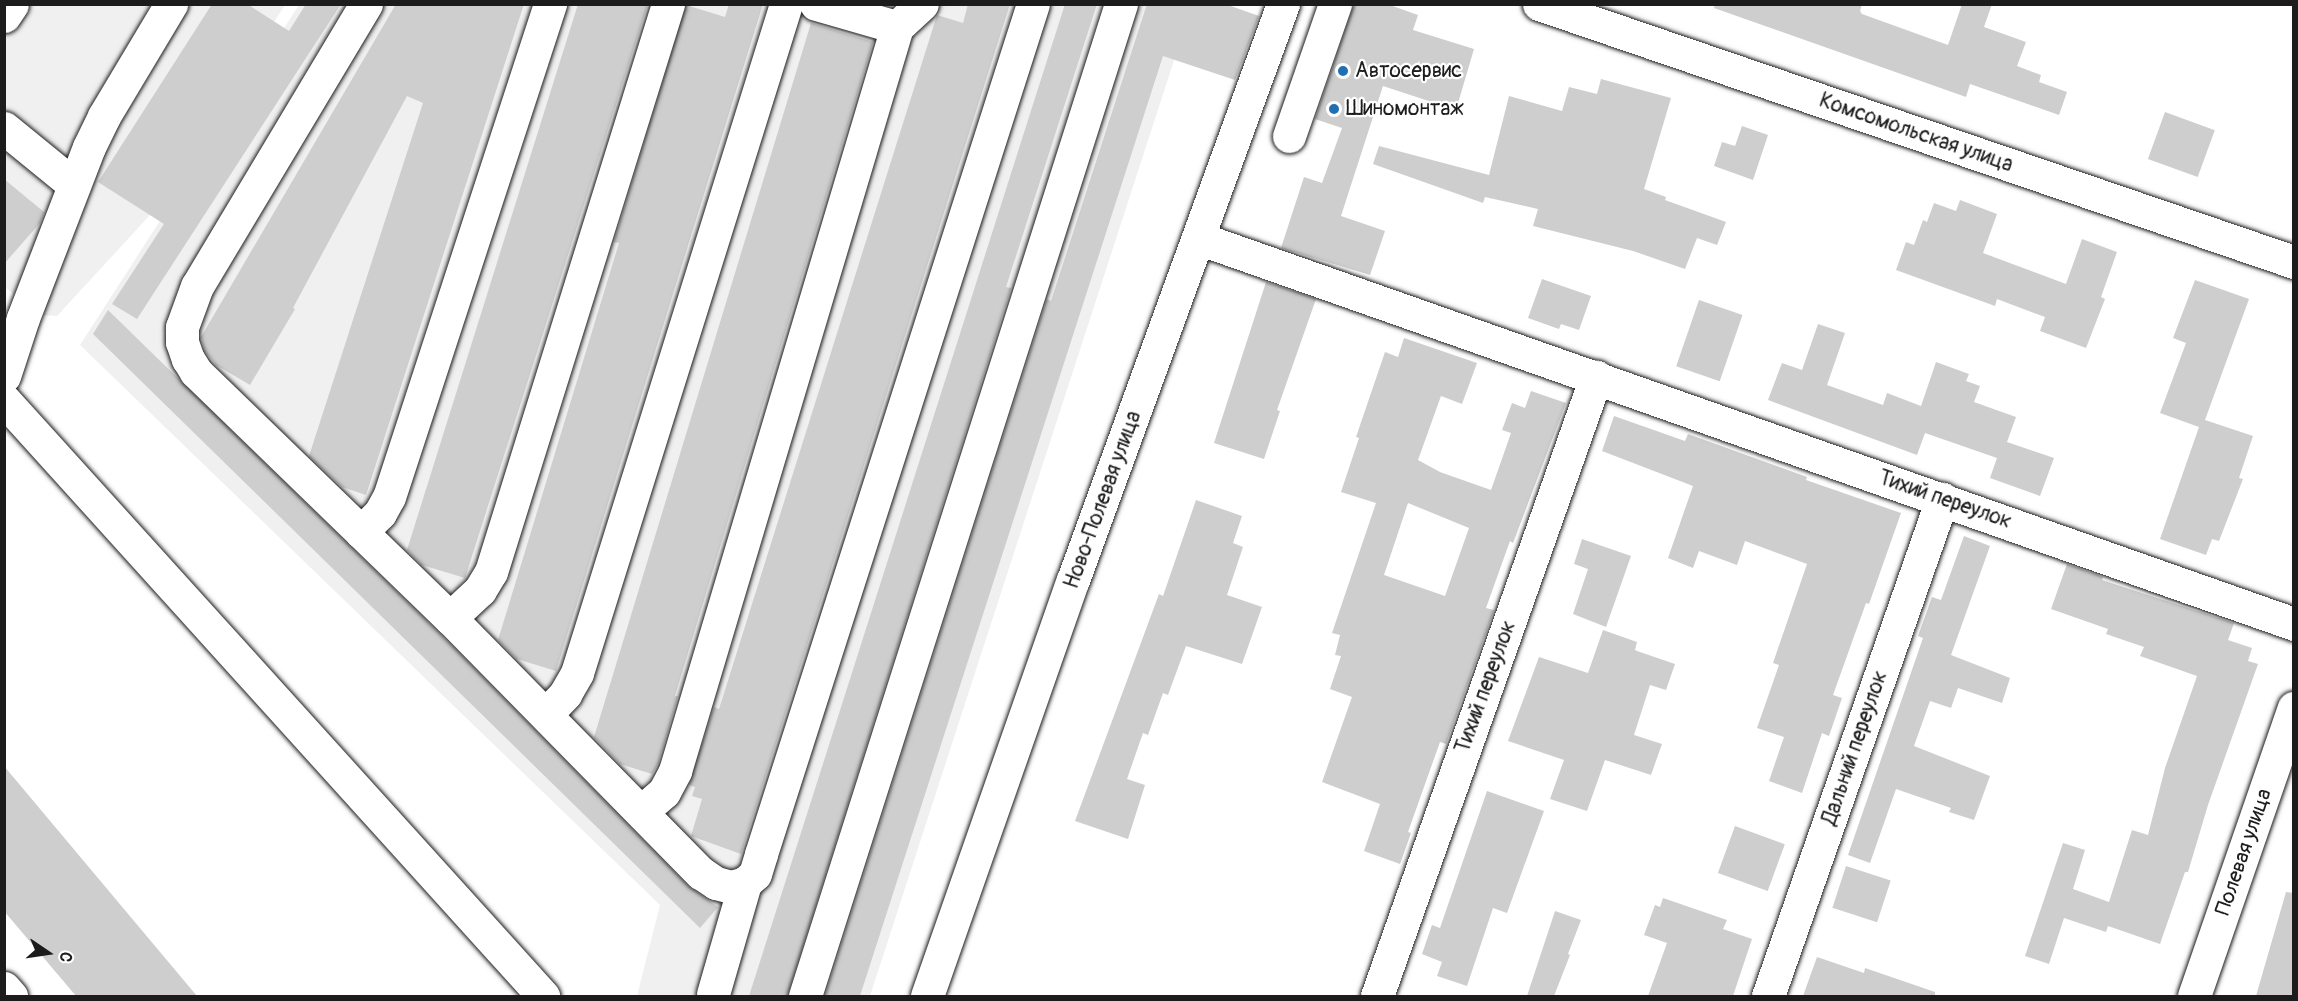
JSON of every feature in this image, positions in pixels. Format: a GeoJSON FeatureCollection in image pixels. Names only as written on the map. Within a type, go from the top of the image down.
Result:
{"type":"FeatureCollection","features":[{"type":"Feature","properties":{"kind":"street"},"geometry":{"type":"LineString","coordinates":[[4,16],[12,4]]}},
{"type":"Feature","properties":{"kind":"street"},"geometry":{"type":"LineString","coordinates":[[4,376],[23,318],[74,185],[104,116],[171,4]]}},
{"type":"Feature","properties":{"kind":"street"},"geometry":{"type":"LineString","coordinates":[[366,4],[197,286],[182,327],[182,342],[188,359],[196,372],[450,618],[701,873],[716,883],[731,887],[745,883],[755,874],[1032,4]]}},
{"type":"Feature","properties":{"kind":"street"},"geometry":{"type":"LineString","coordinates":[[361,532],[380,513],[389,497],[550,4]]}},
{"type":"Feature","properties":{"kind":"street"},"geometry":{"type":"LineString","coordinates":[[450,618],[480,590],[491,572],[668,4]]}},
{"type":"Feature","properties":{"kind":"street"},"geometry":{"type":"LineString","coordinates":[[546,714],[565,694],[577,673],[786,4]]}},
{"type":"Feature","properties":{"kind":"street"},"geometry":{"type":"LineString","coordinates":[[816,4],[897,27]]}},
{"type":"Feature","properties":{"kind":"street"},"geometry":{"type":"LineString","coordinates":[[642,811],[663,792],[675,771],[897,27],[922,4]]}},
{"type":"Feature","properties":{"kind":"street"},"geometry":{"type":"LineString","coordinates":[[805,996],[1121,4]]}},
{"type":"Feature","properties":{"kind":"street","name":"Ново-Полевая улица"},"geometry":{"type":"LineString","coordinates":[[927,996],[1283,4]]}},
{"type":"Feature","properties":{"kind":"street"},"geometry":{"type":"LineString","coordinates":[[1289,136],[1335,4]]}},
{"type":"Feature","properties":{"kind":"street","name":"Комсомольская улица"},"geometry":{"type":"LineString","coordinates":[[1539,4],[2294,262]]}},
{"type":"Feature","properties":{"kind":"street"},"geometry":{"type":"LineString","coordinates":[[4,128],[74,185]]}},
{"type":"Feature","properties":{"kind":"street","name":"Тихий переулок"},"geometry":{"type":"LineString","coordinates":[[1198,238],[2294,624]]}},
{"type":"Feature","properties":{"kind":"street","name":"Тихий переулок"},"geometry":{"type":"LineString","coordinates":[[1377,996],[1596,377]]}},
{"type":"Feature","properties":{"kind":"street"},"geometry":{"type":"LineString","coordinates":[[4,400],[543,996]]}},
{"type":"Feature","properties":{"kind":"street","name":"Дальний переулок"},"geometry":{"type":"LineString","coordinates":[[1768,996],[1942,499]]}},
{"type":"Feature","properties":{"kind":"street","name":"Полевая улица"},"geometry":{"type":"LineString","coordinates":[[2194,996],[2294,708]]}},
{"type":"Feature","properties":{"kind":"street"},"geometry":{"type":"LineString","coordinates":[[713,994],[745,883]]}},
{"type":"Feature","properties":{"kind":"street"},"geometry":{"type":"LineString","coordinates":[[4,988],[11,996]]}},
{"type":"Feature","properties":{"kind":"shaded area"},"geometry":{"type":"Polygon","coordinates":[[[5,5],[285,5],[150,215],[57,316],[38,315],[5,287],[5,5]]]}},
{"type":"Feature","properties":{"kind":"shaded area"},"geometry":{"type":"Polygon","coordinates":[[[299,5],[1192,5],[870,996],[637,996],[660,905],[80,345],[299,5]]]}},
{"type":"Feature","properties":{"kind":"building"},"geometry":{"type":"Polygon","coordinates":[[[212,4],[247,4],[289,31],[306,4],[341,4],[137,319],[112,304],[164,224],[98,182],[212,4]]]}},
{"type":"Feature","properties":{"kind":"building"},"geometry":{"type":"Polygon","coordinates":[[[396,4],[524,4],[366,495],[342,487],[309,456],[423,103],[407,96],[293,308],[295,309],[250,385],[216,365],[205,351],[201,337],[396,4]]]}},
{"type":"Feature","properties":{"kind":"building"},"geometry":{"type":"Polygon","coordinates":[[[578,4],[648,4],[465,578],[422,565],[407,550],[578,4]]]}},
{"type":"Feature","properties":{"kind":"building"},"geometry":{"type":"Polygon","coordinates":[[[729,4],[763,4],[556,671],[517,659],[498,640],[619,243],[614,242],[686,5],[725,17],[729,4]]]}},
{"type":"Feature","properties":{"kind":"building"},"geometry":{"type":"Polygon","coordinates":[[[968,4],[1010,4],[741,854],[691,836],[702,799],[692,796],[695,787],[689,785],[714,707],[719,709],[937,15],[963,23],[968,4]]]}},
{"type":"Feature","properties":{"kind":"building"},"geometry":{"type":"Polygon","coordinates":[[[1065,4],[1097,4],[1006,287],[1011,288],[787,996],[749,996],[1065,4]]]}},
{"type":"Feature","properties":{"kind":"building"},"geometry":{"type":"Polygon","coordinates":[[[1147,4],[1225,4],[1259,16],[1235,80],[1163,56],[860,996],[825,996],[1047,299],[1051,301],[1147,4]]]}},
{"type":"Feature","properties":{"kind":"building"},"geometry":{"type":"Polygon","coordinates":[[[1354,4],[1387,4],[1418,15],[1413,30],[1474,49],[1456,110],[1383,86],[1341,216],[1385,231],[1370,275],[1281,248],[1304,177],[1322,183],[1342,128],[1315,119],[1354,4]]]}},
{"type":"Feature","properties":{"kind":"building"},"geometry":{"type":"Polygon","coordinates":[[[1715,4],[1862,4],[1860,11],[1862,14],[1948,45],[1962,4],[1992,4],[1984,27],[2026,42],[2017,66],[2041,75],[2039,82],[2067,92],[2059,115],[1970,84],[1966,97],[1714,8],[1715,4]]]}},
{"type":"Feature","properties":{"kind":"building"},"geometry":{"type":"Polygon","coordinates":[[[811,23],[873,42],[675,696],[678,696],[658,764],[652,774],[620,764],[594,737],[811,23]]]}},
{"type":"Feature","properties":{"kind":"building"},"geometry":{"type":"Polygon","coordinates":[[[1601,79],[1671,98],[1644,189],[1666,197],[1665,200],[1726,222],[1717,245],[1697,238],[1685,269],[1633,251],[1533,226],[1538,209],[1485,197],[1483,203],[1373,164],[1379,146],[1489,175],[1509,96],[1562,111],[1569,87],[1597,94],[1601,79]]]}},
{"type":"Feature","properties":{"kind":"building"},"geometry":{"type":"Polygon","coordinates":[[[2165,112],[2215,130],[2198,177],[2148,159],[2165,112]]]}},
{"type":"Feature","properties":{"kind":"building"},"geometry":{"type":"Polygon","coordinates":[[[1742,126],[1768,135],[1753,180],[1714,166],[1722,142],[1735,146],[1742,126]]]}},
{"type":"Feature","properties":{"kind":"building"},"geometry":{"type":"Polygon","coordinates":[[[4,179],[44,212],[40,223],[4,264],[4,179]]]}},
{"type":"Feature","properties":{"kind":"building"},"geometry":{"type":"Polygon","coordinates":[[[1960,200],[1997,214],[1983,253],[2066,284],[2082,239],[2117,252],[2101,297],[2105,299],[2086,348],[2040,331],[2045,317],[1997,299],[1995,306],[1896,270],[1906,242],[1914,245],[1923,220],[1927,222],[1934,203],[1956,211],[1960,200]]]}},
{"type":"Feature","properties":{"kind":"building"},"geometry":{"type":"Polygon","coordinates":[[[1542,279],[1591,296],[1579,330],[1561,324],[1559,329],[1528,318],[1542,279]]]}},
{"type":"Feature","properties":{"kind":"building"},"geometry":{"type":"Polygon","coordinates":[[[2195,280],[2249,299],[2205,420],[2253,436],[2239,478],[2243,479],[2219,541],[2212,539],[2206,555],[2160,539],[2199,427],[2160,413],[2186,343],[2173,338],[2195,280]]]}},
{"type":"Feature","properties":{"kind":"building"},"geometry":{"type":"Polygon","coordinates":[[[1266,282],[1316,299],[1277,410],[1280,411],[1264,459],[1214,443],[1266,282]]]}},
{"type":"Feature","properties":{"kind":"building"},"geometry":{"type":"Polygon","coordinates":[[[1699,300],[1742,315],[1720,381],[1676,366],[1699,300]]]}},
{"type":"Feature","properties":{"kind":"building"},"geometry":{"type":"Polygon","coordinates":[[[108,310],[456,650],[688,886],[718,907],[700,928],[93,334],[108,310]]]}},
{"type":"Feature","properties":{"kind":"building"},"geometry":{"type":"Polygon","coordinates":[[[1818,324],[1845,333],[1827,385],[1883,405],[1887,393],[1921,406],[1936,362],[1969,374],[1966,381],[1980,386],[1974,402],[2016,417],[2007,442],[2054,458],[2040,496],[1990,478],[1997,458],[1925,433],[1917,455],[1768,400],[1782,363],[1802,370],[1818,324]]]}},
{"type":"Feature","properties":{"kind":"building"},"geometry":{"type":"Polygon","coordinates":[[[1404,338],[1477,363],[1462,404],[1441,396],[1418,460],[1440,472],[1491,490],[1511,433],[1502,430],[1512,403],[1525,408],[1531,391],[1566,403],[1513,543],[1510,541],[1486,608],[1494,610],[1446,744],[1440,742],[1408,832],[1411,833],[1400,864],[1364,851],[1380,804],[1322,782],[1352,697],[1330,689],[1341,656],[1335,655],[1340,635],[1332,633],[1376,503],[1341,492],[1359,438],[1356,437],[1385,352],[1398,357],[1404,338]],[[1408,503],[1384,575],[1445,596],[1469,528],[1408,503]]]}},
{"type":"Feature","properties":{"kind":"building"},"geometry":{"type":"Polygon","coordinates":[[[1614,416],[1685,441],[1688,434],[1807,477],[1806,480],[1901,513],[1869,604],[1866,603],[1833,695],[1842,698],[1829,736],[1822,733],[1802,793],[1769,781],[1784,737],[1757,728],[1779,665],[1773,663],[1807,564],[1745,541],[1737,565],[1699,551],[1693,568],[1668,558],[1693,486],[1602,451],[1614,416]]]}},
{"type":"Feature","properties":{"kind":"building"},"geometry":{"type":"Polygon","coordinates":[[[1196,500],[1242,516],[1233,543],[1243,547],[1227,595],[1262,607],[1242,664],[1186,646],[1168,695],[1163,693],[1148,735],[1143,733],[1127,779],[1145,785],[1128,839],[1075,821],[1159,594],[1163,596],[1196,500]]]}},
{"type":"Feature","properties":{"kind":"building"},"geometry":{"type":"Polygon","coordinates":[[[1964,536],[1990,546],[1951,655],[2010,678],[2002,703],[1958,688],[1951,708],[1930,701],[1914,746],[1990,776],[1974,820],[1949,812],[1951,808],[1896,789],[1870,863],[1848,855],[1923,638],[1918,636],[1932,597],[1941,600],[1964,536]]]}},
{"type":"Feature","properties":{"kind":"building"},"geometry":{"type":"Polygon","coordinates":[[[1582,539],[1631,556],[1606,627],[1573,614],[1588,569],[1574,564],[1582,539]]]}},
{"type":"Feature","properties":{"kind":"building"},"geometry":{"type":"Polygon","coordinates":[[[2067,564],[2103,577],[2102,580],[2234,623],[2228,640],[2252,648],[2248,661],[2258,664],[2208,805],[2188,872],[2185,872],[2160,944],[2108,926],[2106,932],[2064,918],[2049,964],[2025,956],[2063,843],[2085,850],[2073,889],[2109,902],[2132,830],[2148,835],[2165,768],[2197,676],[2140,656],[2144,647],[2106,634],[2108,629],[2051,609],[2067,564]]]}},
{"type":"Feature","properties":{"kind":"building"},"geometry":{"type":"Polygon","coordinates":[[[1603,630],[1637,642],[1635,650],[1637,651],[1675,664],[1666,690],[1650,685],[1634,735],[1662,744],[1651,775],[1605,760],[1587,811],[1550,799],[1564,760],[1508,741],[1539,657],[1588,673],[1603,630]]]}},
{"type":"Feature","properties":{"kind":"building"},"geometry":{"type":"Polygon","coordinates":[[[4,766],[197,996],[76,996],[4,911],[4,766]]]}},
{"type":"Feature","properties":{"kind":"building"},"geometry":{"type":"Polygon","coordinates":[[[1487,791],[1544,811],[1507,913],[1493,908],[1467,986],[1437,976],[1442,962],[1422,954],[1432,925],[1440,928],[1487,791]]]}},
{"type":"Feature","properties":{"kind":"building"},"geometry":{"type":"Polygon","coordinates":[[[1735,826],[1785,844],[1768,891],[1718,873],[1735,826]]]}},
{"type":"Feature","properties":{"kind":"building"},"geometry":{"type":"Polygon","coordinates":[[[1846,866],[1891,881],[1877,922],[1832,908],[1846,866]]]}},
{"type":"Feature","properties":{"kind":"building"},"geometry":{"type":"Polygon","coordinates":[[[2286,892],[2294,893],[2294,996],[2256,996],[2286,892]]]}},
{"type":"Feature","properties":{"kind":"building"},"geometry":{"type":"Polygon","coordinates":[[[1663,898],[1727,920],[1723,929],[1752,939],[1733,996],[1648,996],[1667,943],[1644,935],[1655,905],[1660,907],[1663,898]]]}},
{"type":"Feature","properties":{"kind":"building"},"geometry":{"type":"Polygon","coordinates":[[[1555,911],[1581,920],[1568,954],[1570,955],[1554,996],[1527,996],[1555,911]]]}},
{"type":"Feature","properties":{"kind":"building"},"geometry":{"type":"Polygon","coordinates":[[[1817,957],[1864,973],[1865,968],[1935,992],[1935,996],[1803,996],[1817,957]]]}},
{"type":"Feature","properties":{"kind":"place","name":"Автосервис"},"geometry":{"type":"Point","coordinates":[1343,71]}},
{"type":"Feature","properties":{"kind":"place","name":"Шиномонтаж"},"geometry":{"type":"Point","coordinates":[1334,109]}}]}
